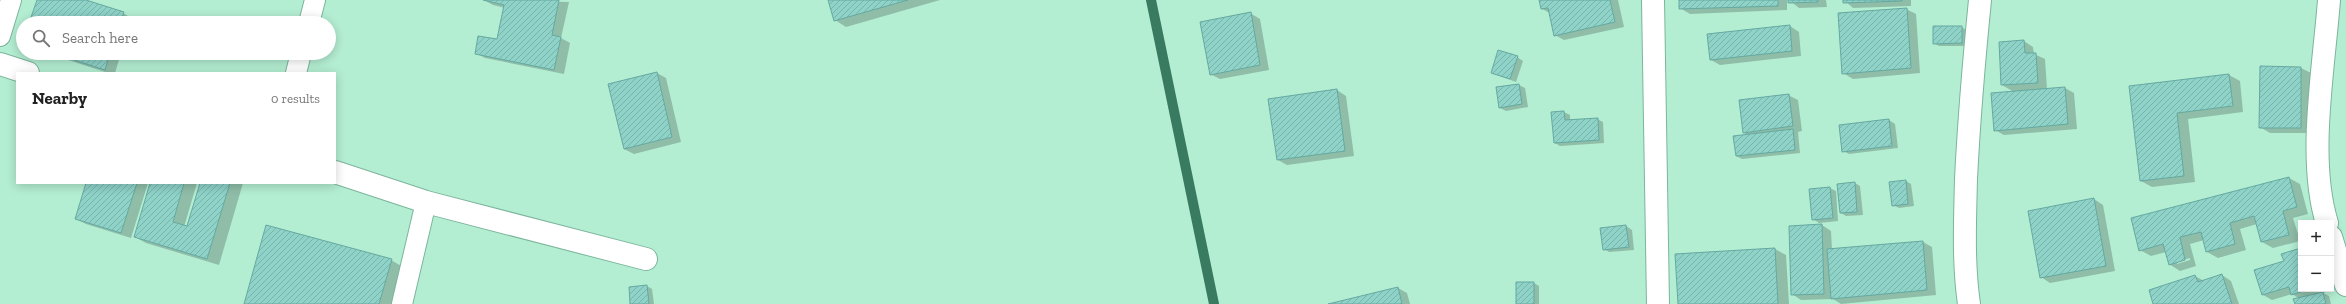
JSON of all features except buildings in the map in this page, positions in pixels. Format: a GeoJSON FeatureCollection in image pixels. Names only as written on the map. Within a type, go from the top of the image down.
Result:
{"type":"FeatureCollection","features":[{"type":"Feature","properties":{"kind":"street"},"geometry":{"type":"LineString","coordinates":[[1653,0],[1658,304]]}},
{"type":"Feature","properties":{"kind":"street"},"geometry":{"type":"LineString","coordinates":[[1970,304],[1966,283],[1965,213],[1972,80],[1980,0]]}},
{"type":"Feature","properties":{"kind":"street"},"geometry":{"type":"LineString","coordinates":[[2326,220],[2318,172],[2319,121],[2329,0]]}},
{"type":"Feature","properties":{"kind":"street"},"geometry":{"type":"LineString","coordinates":[[0,64],[25,72]]}},
{"type":"Feature","properties":{"kind":"street"},"geometry":{"type":"LineString","coordinates":[[336,172],[426,202],[646,259]]}},
{"type":"Feature","properties":{"kind":"street"},"geometry":{"type":"LineString","coordinates":[[2334,247],[2346,285]]}},
{"type":"Feature","properties":{"kind":"lane"},"geometry":{"type":"LineString","coordinates":[[0,36],[11,0]]}},
{"type":"Feature","properties":{"kind":"lane"},"geometry":{"type":"LineString","coordinates":[[311,16],[315,0]]}},
{"type":"Feature","properties":{"kind":"lane"},"geometry":{"type":"LineString","coordinates":[[296,72],[299,60]]}},
{"type":"Feature","properties":{"kind":"lane"},"geometry":{"type":"LineString","coordinates":[[402,304],[426,202]]}},
{"type":"Feature","properties":{"kind":"waterway"},"geometry":{"type":"LineString","coordinates":[[1151,0],[1214,304]]}}]}
